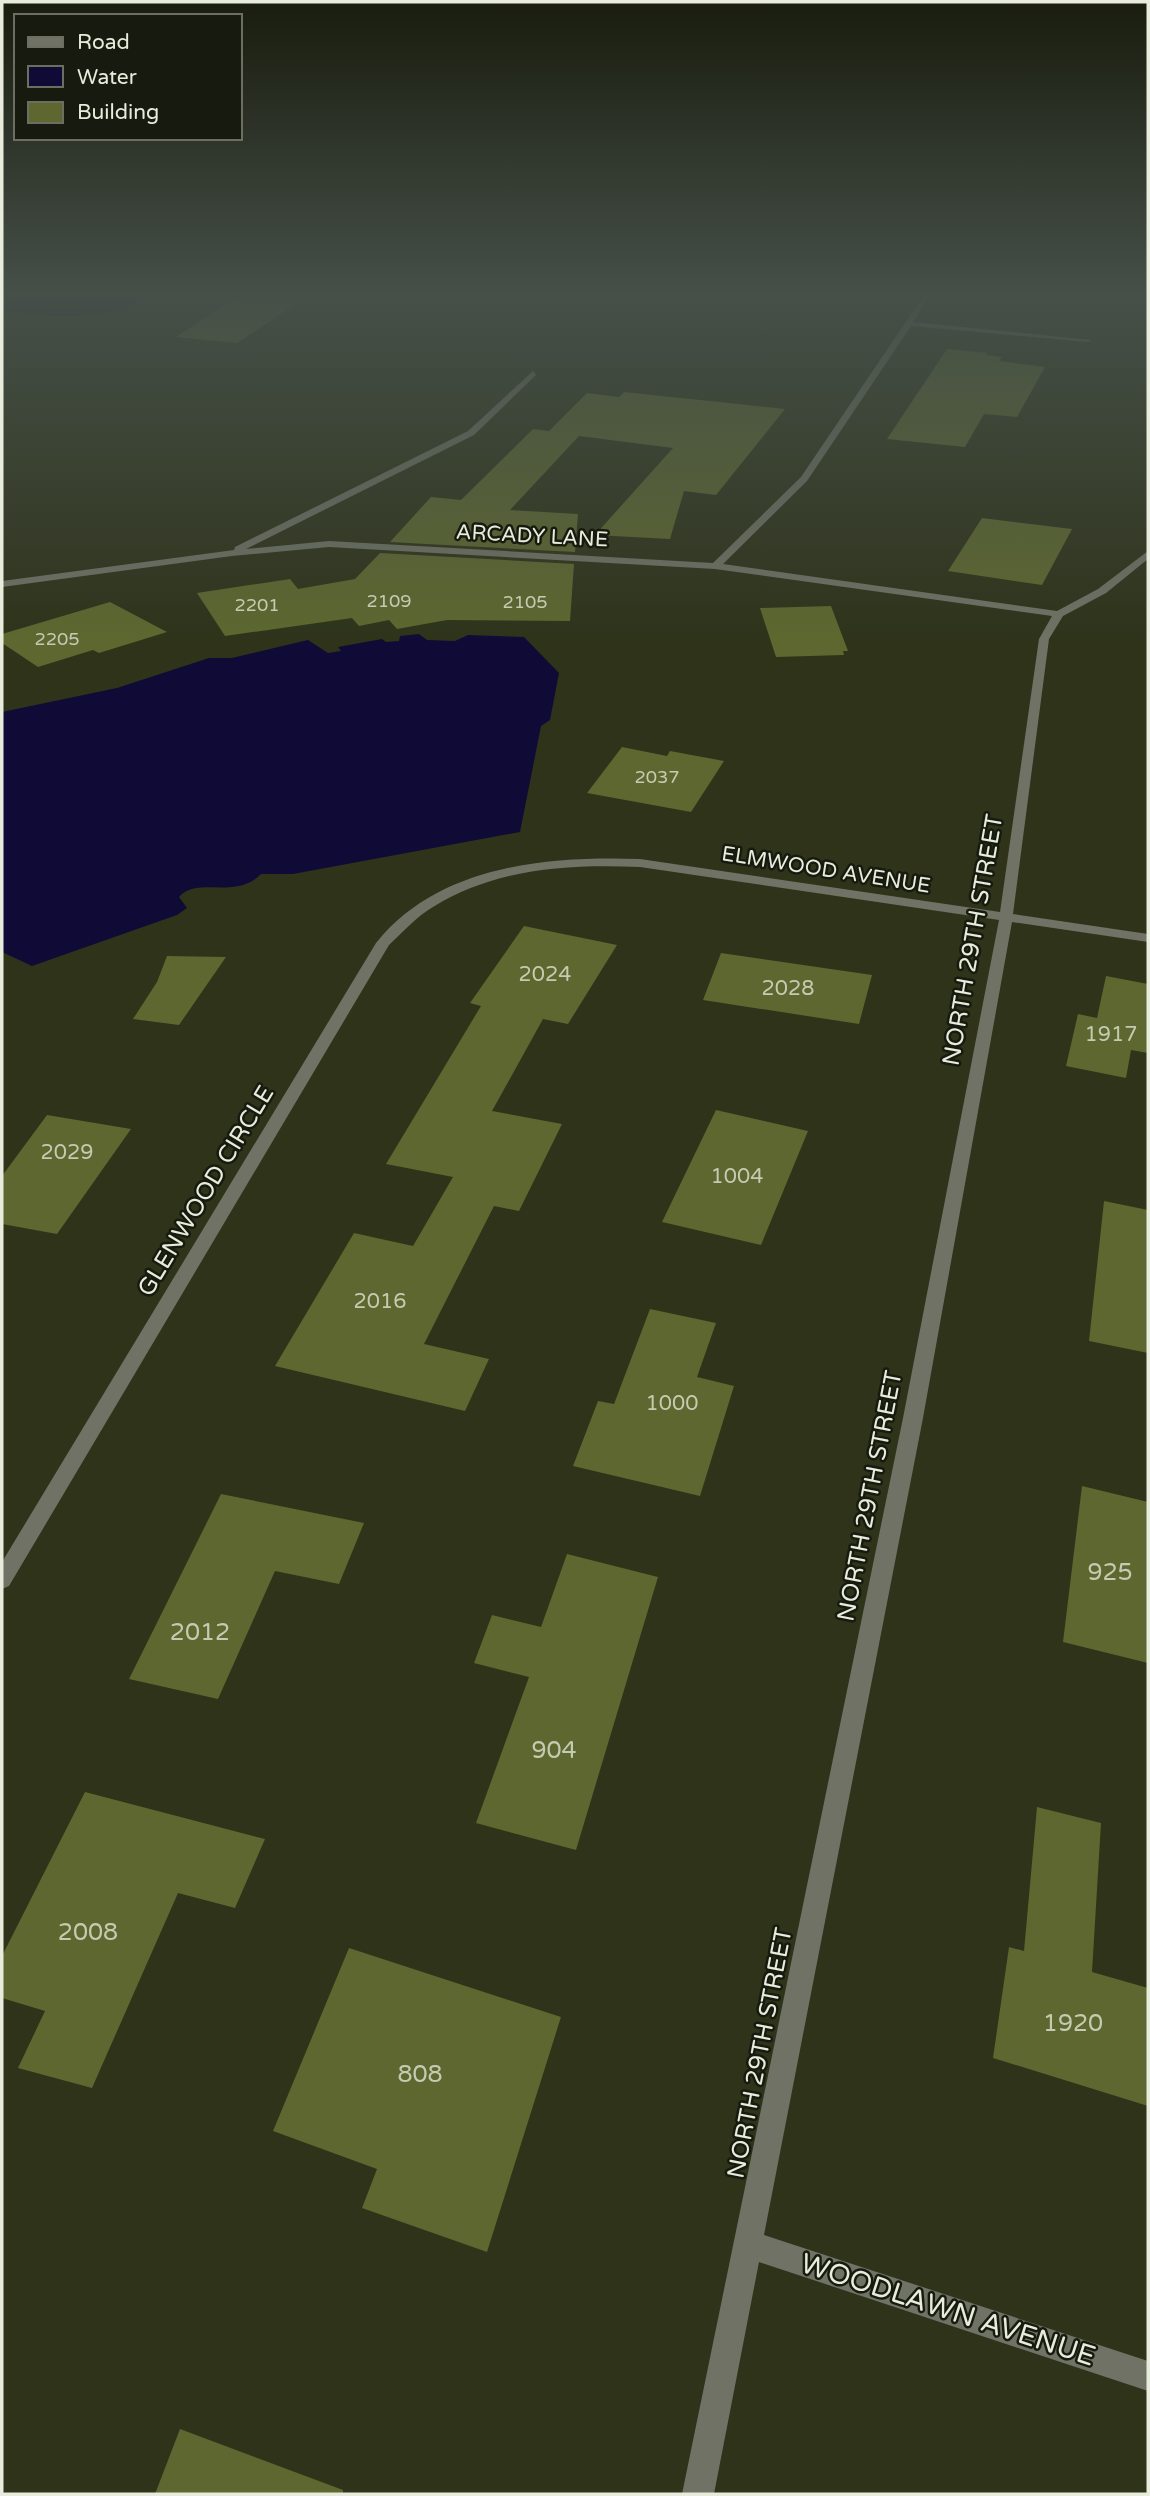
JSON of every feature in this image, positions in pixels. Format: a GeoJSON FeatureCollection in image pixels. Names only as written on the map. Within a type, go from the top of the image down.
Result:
{"type":"FeatureCollection","features":[{"type":"Feature","properties":{"kind":"street"},"geometry":{"type":"LineString","coordinates":[[232,553],[295,519],[471,433],[496,408]]}},
{"type":"Feature","properties":{"kind":"street"},"geometry":{"type":"LineString","coordinates":[[715,566],[804,479],[853,408]]}},
{"type":"Feature","properties":{"kind":"street","name":"ARCADY LANE"},"geometry":{"type":"LineString","coordinates":[[2,584],[232,553],[329,544],[715,566],[1059,614]]}},
{"type":"Feature","properties":{"kind":"street"},"geometry":{"type":"LineString","coordinates":[[1059,614],[1102,591],[1148,554]]}},
{"type":"Feature","properties":{"kind":"street","name":"NORTH 29TH STREET"},"geometry":{"type":"LineString","coordinates":[[698,2494],[908,1445],[1006,918],[1044,639],[1059,614]]}},
{"type":"Feature","properties":{"kind":"street","name":"ELMWOOD AVENUE"},"geometry":{"type":"LineString","coordinates":[[497,874],[594,860],[640,863],[1148,938]]}},
{"type":"Feature","properties":{"kind":"street","name":"GLENWOOD CIRCLE"},"geometry":{"type":"LineString","coordinates":[[2,1580],[383,943],[426,905],[472,880],[497,874]]}},
{"type":"Feature","properties":{"kind":"street","name":"WOODLAWN AVENUE"},"geometry":{"type":"LineString","coordinates":[[748,2244],[1148,2376]]}},
{"type":"Feature","properties":{"kind":"water"},"geometry":{"type":"Polygon","coordinates":[[[419,634],[427,640],[455,641],[468,635],[524,637],[559,673],[550,720],[541,726],[520,832],[293,874],[261,874],[240,886],[196,888],[179,897],[187,908],[177,915],[32,966],[2,952],[2,712],[117,688],[209,658],[232,658],[308,640],[328,653],[341,651],[338,647],[382,639],[386,642],[399,641],[400,636],[419,634]]]}},
{"type":"Feature","properties":{"kind":"building"},"geometry":{"type":"Polygon","coordinates":[[[572,408],[785,409],[716,495],[684,491],[670,539],[595,535],[673,448],[579,436],[510,510],[578,514],[575,552],[390,542],[431,497],[461,500],[533,429],[549,431],[572,408]]]}},
{"type":"Feature","properties":{"kind":"building"},"geometry":{"type":"Polygon","coordinates":[[[907,408],[1022,408],[1017,417],[984,414],[965,447],[887,439],[907,408]]]}},
{"type":"Feature","properties":{"kind":"building"},"geometry":{"type":"Polygon","coordinates":[[[982,518],[1072,529],[1042,585],[948,571],[982,518]]]}},
{"type":"Feature","properties":{"kind":"building"},"geometry":{"type":"Polygon","coordinates":[[[380,553],[574,564],[570,621],[447,620],[397,629],[389,620],[359,626],[352,618],[225,636],[197,593],[290,579],[298,589],[355,579],[380,553]]]}},
{"type":"Feature","properties":{"kind":"building"},"geometry":{"type":"Polygon","coordinates":[[[110,602],[167,632],[99,653],[93,650],[38,667],[2,643],[2,634],[110,602]]]}},
{"type":"Feature","properties":{"kind":"building"},"geometry":{"type":"Polygon","coordinates":[[[831,606],[848,651],[843,651],[844,655],[776,657],[760,608],[831,606]]]}},
{"type":"Feature","properties":{"kind":"building"},"geometry":{"type":"Polygon","coordinates":[[[622,747],[667,756],[670,751],[724,761],[691,812],[587,793],[622,747]]]}},
{"type":"Feature","properties":{"kind":"building"},"geometry":{"type":"Polygon","coordinates":[[[524,926],[617,945],[568,1024],[543,1019],[492,1111],[562,1124],[519,1211],[494,1206],[424,1344],[489,1359],[465,1411],[275,1366],[354,1233],[413,1246],[453,1177],[386,1164],[481,1006],[470,1003],[524,926]]]}},
{"type":"Feature","properties":{"kind":"building"},"geometry":{"type":"Polygon","coordinates":[[[721,953],[872,975],[859,1024],[703,1000],[721,953]]]}},
{"type":"Feature","properties":{"kind":"building"},"geometry":{"type":"Polygon","coordinates":[[[167,956],[226,957],[179,1025],[133,1019],[157,982],[167,956]]]}},
{"type":"Feature","properties":{"kind":"building"},"geometry":{"type":"Polygon","coordinates":[[[1106,976],[1148,984],[1148,1053],[1131,1050],[1126,1078],[1066,1066],[1078,1014],[1097,1018],[1106,976]]]}},
{"type":"Feature","properties":{"kind":"building"},"geometry":{"type":"Polygon","coordinates":[[[716,1110],[808,1131],[761,1245],[662,1222],[716,1110]]]}},
{"type":"Feature","properties":{"kind":"building"},"geometry":{"type":"Polygon","coordinates":[[[47,1115],[131,1129],[57,1234],[2,1224],[2,1176],[47,1115]]]}},
{"type":"Feature","properties":{"kind":"building"},"geometry":{"type":"Polygon","coordinates":[[[1104,1201],[1148,1210],[1148,1353],[1089,1341],[1104,1201]]]}},
{"type":"Feature","properties":{"kind":"building"},"geometry":{"type":"Polygon","coordinates":[[[650,1309],[716,1323],[697,1377],[734,1386],[700,1496],[573,1466],[598,1401],[614,1404],[650,1309]]]}},
{"type":"Feature","properties":{"kind":"building"},"geometry":{"type":"Polygon","coordinates":[[[1082,1486],[1148,1502],[1148,1663],[1063,1642],[1082,1486]]]}},
{"type":"Feature","properties":{"kind":"building"},"geometry":{"type":"Polygon","coordinates":[[[221,1494],[364,1523],[339,1584],[275,1571],[218,1699],[129,1679],[221,1494]]]}},
{"type":"Feature","properties":{"kind":"building"},"geometry":{"type":"Polygon","coordinates":[[[567,1554],[658,1577],[576,1850],[476,1823],[529,1677],[474,1663],[492,1615],[541,1627],[567,1554]]]}},
{"type":"Feature","properties":{"kind":"building"},"geometry":{"type":"Polygon","coordinates":[[[85,1792],[265,1839],[235,1908],[178,1893],[92,2088],[18,2068],[45,2011],[2,1998],[2,1956],[85,1792]]]}},
{"type":"Feature","properties":{"kind":"building"},"geometry":{"type":"Polygon","coordinates":[[[1037,1807],[1101,1823],[1092,1972],[1148,1988],[1148,2106],[993,2058],[1009,1947],[1024,1951],[1037,1807]]]}},
{"type":"Feature","properties":{"kind":"building"},"geometry":{"type":"Polygon","coordinates":[[[349,1948],[561,2017],[487,2252],[362,2208],[377,2169],[273,2131],[349,1948]]]}},
{"type":"Feature","properties":{"kind":"building"},"geometry":{"type":"Polygon","coordinates":[[[180,2429],[343,2490],[343,2494],[155,2494],[180,2429]]]}}]}
